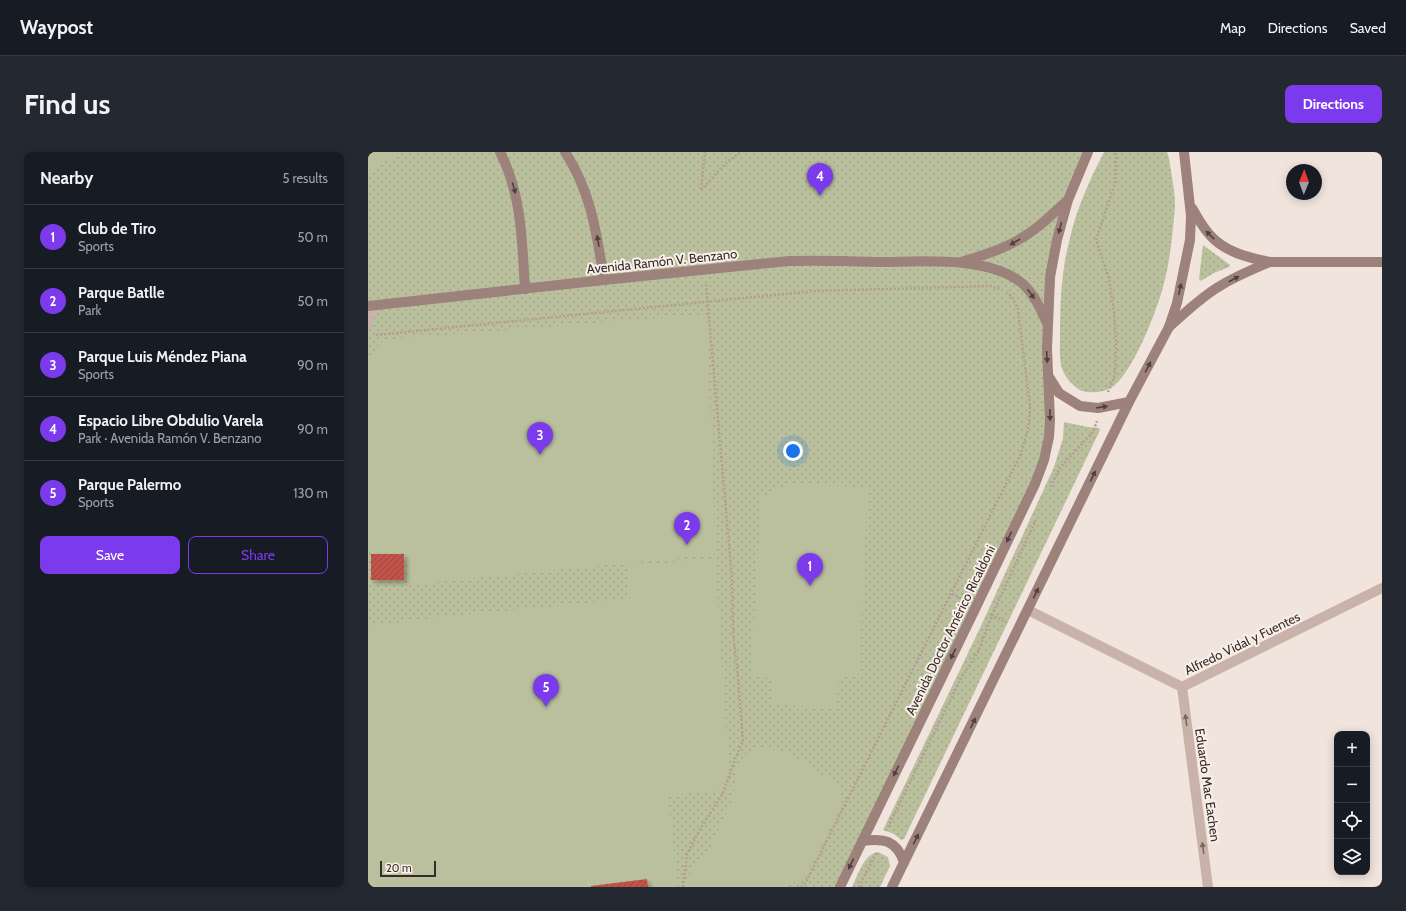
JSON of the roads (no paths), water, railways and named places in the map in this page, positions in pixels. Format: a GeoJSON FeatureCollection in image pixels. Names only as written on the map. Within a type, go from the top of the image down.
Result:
{"type":"FeatureCollection","features":[{"type":"Feature","properties":{"kind":"street"},"geometry":{"type":"LineString","coordinates":[[500,152],[511,178],[517,200],[521,229],[525,289]]}},
{"type":"Feature","properties":{"kind":"street"},"geometry":{"type":"LineString","coordinates":[[565,152],[572,162],[591,207],[604,280]]}},
{"type":"Feature","properties":{"kind":"street","name":"Avenida Doctor Américo Ricaldoni"},"geometry":{"type":"LineString","coordinates":[[840,887],[1035,484],[1044,460],[1049,437],[1050,420],[1047,349],[1050,277],[1057,240],[1068,200],[1088,152]]}},
{"type":"Feature","properties":{"kind":"street"},"geometry":{"type":"LineString","coordinates":[[892,887],[1129,402],[1169,327],[1177,303],[1190,240],[1191,207],[1184,152]]}},
{"type":"Feature","properties":{"kind":"street","name":"Avenida Ramón V. Benzano"},"geometry":{"type":"LineString","coordinates":[[960,262],[990,254],[1012,244],[1034,230],[1068,200]]}},
{"type":"Feature","properties":{"kind":"street"},"geometry":{"type":"LineString","coordinates":[[1191,207],[1201,225],[1210,236],[1240,255],[1270,262],[1382,262]]}},
{"type":"Feature","properties":{"kind":"street","name":"Avenida Ramón V. Benzano"},"geometry":{"type":"LineString","coordinates":[[370,306],[604,280],[789,262],[960,262],[1001,271],[1022,284],[1032,294],[1048,326]]}},
{"type":"Feature","properties":{"kind":"street"},"geometry":{"type":"LineString","coordinates":[[1169,327],[1219,286],[1248,271],[1270,262]]}},
{"type":"Feature","properties":{"kind":"street","name":"Avenida Doctor Américo Ricaldoni"},"geometry":{"type":"LineString","coordinates":[[1049,376],[1059,393],[1080,406],[1098,408],[1129,402]]}},
{"type":"Feature","properties":{"kind":"street","name":"Alfredo Vidal y Fuentes"},"geometry":{"type":"LineString","coordinates":[[1028,610],[1182,687],[1382,588]]}},
{"type":"Feature","properties":{"kind":"street","name":"Eduardo Mac Eachen"},"geometry":{"type":"LineString","coordinates":[[1182,687],[1208,887]]}},
{"type":"Feature","properties":{"kind":"street"},"geometry":{"type":"LineString","coordinates":[[862,841],[876,839],[889,842],[899,850],[904,862]]}},
{"type":"Feature","properties":{"kind":"lane"},"geometry":{"type":"LineString","coordinates":[[368,325],[370,306]]}},
{"type":"Feature","properties":{"kind":"place","name":"Espacio Libre Obdulio Varela"},"geometry":{"type":"Point","coordinates":[820,196]}},
{"type":"Feature","properties":{"kind":"place","name":"Parque Luis Méndez Piana"},"geometry":{"type":"Point","coordinates":[540,455]}},
{"type":"Feature","properties":{"kind":"place","name":"Parque Batlle"},"geometry":{"type":"Point","coordinates":[687,545]}},
{"type":"Feature","properties":{"kind":"place","name":"Club de Tiro"},"geometry":{"type":"Point","coordinates":[810,586]}},
{"type":"Feature","properties":{"kind":"place","name":"Parque Palermo"},"geometry":{"type":"Point","coordinates":[546,707]}}]}
